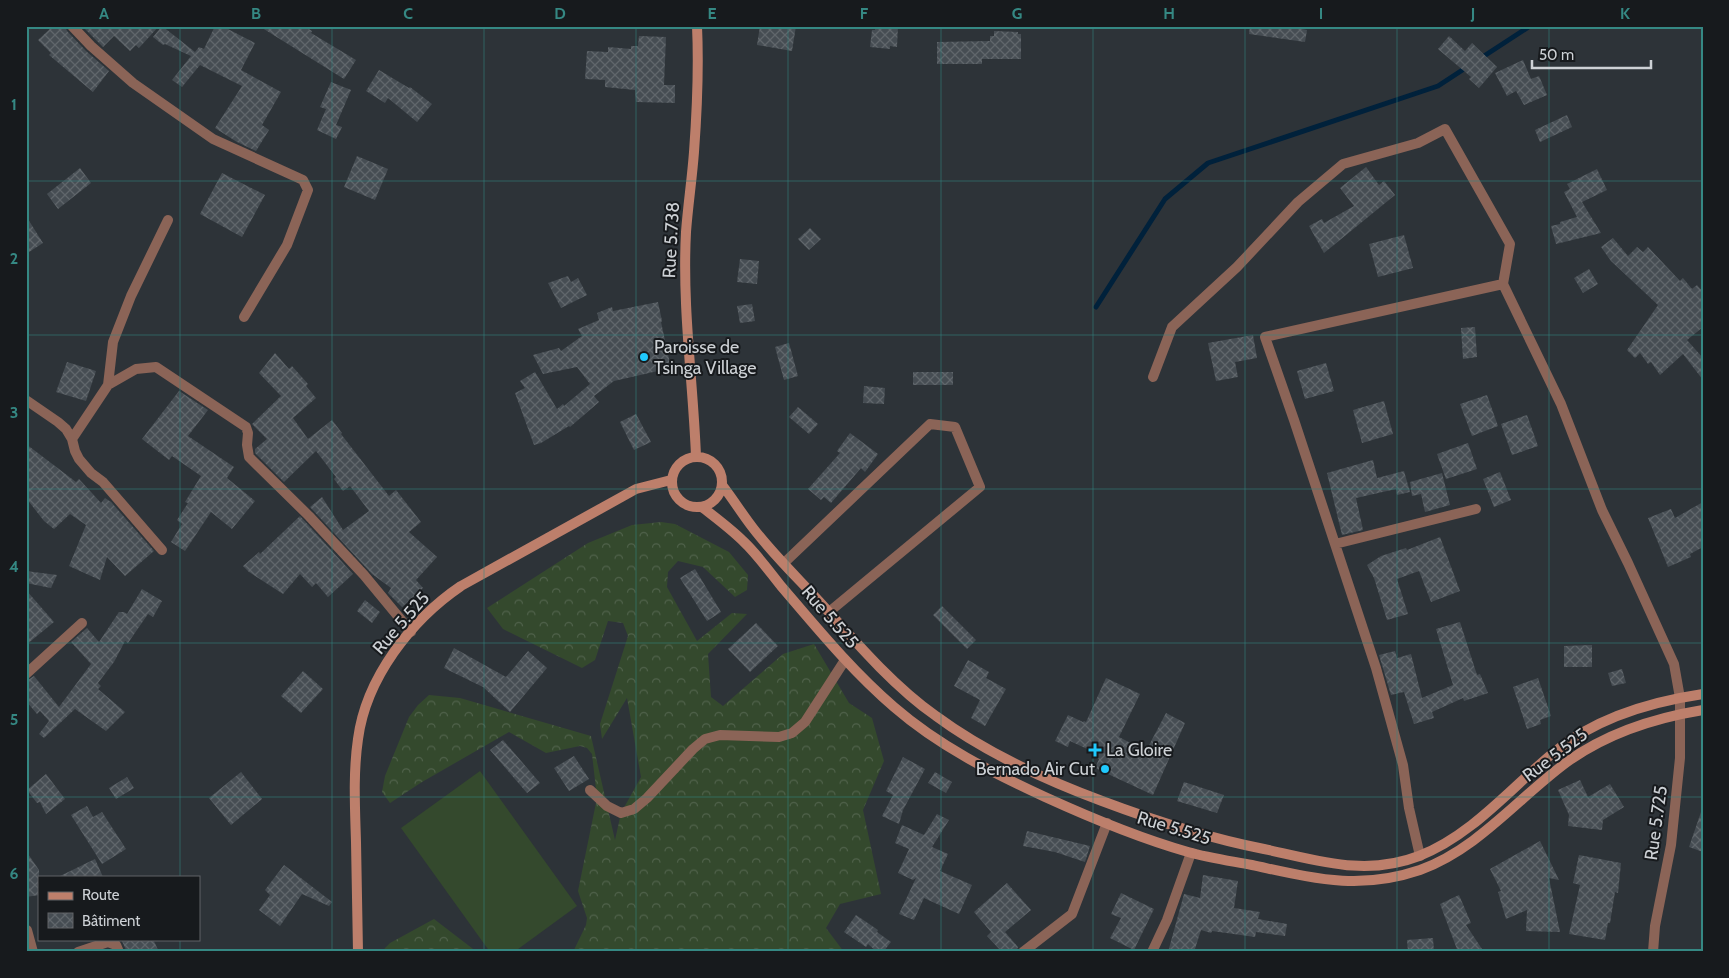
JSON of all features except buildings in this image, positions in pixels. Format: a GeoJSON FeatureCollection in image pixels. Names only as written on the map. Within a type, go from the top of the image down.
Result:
{"type":"FeatureCollection","features":[{"type":"Feature","properties":{"kind":"street"},"geometry":{"type":"LineString","coordinates":[[72,26],[91,46],[133,83],[213,139],[303,180],[308,190],[287,245],[244,317]]}},
{"type":"Feature","properties":{"kind":"street","name":"Rue 5.738"},"geometry":{"type":"LineString","coordinates":[[696,456],[685,294],[686,232],[694,152],[698,26]]}},
{"type":"Feature","properties":{"kind":"street"},"geometry":{"type":"LineString","coordinates":[[1152,377],[1172,327],[1237,268],[1305,196],[1343,164],[1418,143],[1445,129],[1510,244],[1503,284],[1265,338],[1362,623],[1390,714],[1403,765],[1420,856]]}},
{"type":"Feature","properties":{"kind":"street"},"geometry":{"type":"LineString","coordinates":[[108,385],[113,342],[130,296],[168,220]]}},
{"type":"Feature","properties":{"kind":"street","name":"Rue 5.725"},"geometry":{"type":"LineString","coordinates":[[1503,284],[1561,404],[1602,510],[1674,664],[1680,698],[1680,758],[1671,845],[1655,926],[1652,952]]}},
{"type":"Feature","properties":{"kind":"street"},"geometry":{"type":"LineString","coordinates":[[72,439],[108,385],[136,369],[156,367],[246,427],[248,433],[246,445],[249,457],[309,516],[364,575],[411,632]]}},
{"type":"Feature","properties":{"kind":"street"},"geometry":{"type":"LineString","coordinates":[[26,400],[58,422],[72,439],[75,451],[91,473],[103,482],[162,550]]}},
{"type":"Feature","properties":{"kind":"street"},"geometry":{"type":"LineString","coordinates":[[784,563],[930,424],[955,427],[980,487],[829,612]]}},
{"type":"Feature","properties":{"kind":"street"},"geometry":{"type":"LineString","coordinates":[[696,456],[712,461],[722,475],[722,485],[716,498],[710,504],[702,507],[695,507],[680,501],[675,495],[672,480],[677,466],[696,456]]}},
{"type":"Feature","properties":{"kind":"street","name":"Rue 5.525"},"geometry":{"type":"LineString","coordinates":[[358,952],[355,812],[358,739],[363,716],[382,671],[411,632],[436,605],[461,586],[636,488],[672,480]]}},
{"type":"Feature","properties":{"kind":"street","name":"Rue 5.525"},"geometry":{"type":"LineString","coordinates":[[722,485],[754,529],[863,650],[895,682],[934,715],[976,743],[1009,761],[1084,794],[1134,813],[1206,836],[1322,863],[1372,866],[1420,856],[1459,833],[1482,816],[1555,751],[1576,736],[1620,714],[1652,704],[1703,694]]}},
{"type":"Feature","properties":{"kind":"street","name":"Rue 5.525"},"geometry":{"type":"LineString","coordinates":[[702,507],[743,541],[845,660],[874,690],[917,726],[959,754],[1024,787],[1107,823],[1191,853],[1313,879],[1369,881],[1394,878],[1423,868],[1467,844],[1565,764],[1604,739],[1638,725],[1703,710]]}},
{"type":"Feature","properties":{"kind":"street"},"geometry":{"type":"LineString","coordinates":[[1335,544],[1476,510]]}},
{"type":"Feature","properties":{"kind":"street"},"geometry":{"type":"LineString","coordinates":[[26,674],[82,623]]}},
{"type":"Feature","properties":{"kind":"street"},"geometry":{"type":"LineString","coordinates":[[590,790],[607,806],[621,812],[627,811],[634,809],[647,798],[693,749],[705,739],[720,735],[779,736],[792,733],[805,722],[845,660]]}},
{"type":"Feature","properties":{"kind":"street"},"geometry":{"type":"LineString","coordinates":[[1023,952],[1072,914],[1107,823]]}},
{"type":"Feature","properties":{"kind":"street"},"geometry":{"type":"LineString","coordinates":[[1152,952],[1167,920],[1191,853]]}},
{"type":"Feature","properties":{"kind":"street"},"geometry":{"type":"LineString","coordinates":[[27,930],[33,952]]}},
{"type":"Feature","properties":{"kind":"street"},"geometry":{"type":"LineString","coordinates":[[78,952],[108,942],[116,945],[119,952]]}},
{"type":"Feature","properties":{"kind":"green space"},"geometry":{"type":"Polygon","coordinates":[[[661,522],[675,524],[729,552],[748,575],[747,590],[735,597],[703,567],[678,561],[668,572],[667,587],[697,641],[732,613],[747,614],[708,654],[711,697],[723,706],[783,654],[814,644],[849,703],[872,718],[884,761],[863,810],[881,894],[840,904],[826,928],[844,952],[571,952],[574,950],[586,925],[587,918],[578,891],[597,798],[592,754],[587,748],[580,746],[546,753],[509,732],[422,782],[390,803],[382,792],[385,776],[409,717],[418,705],[429,695],[460,698],[591,736],[615,840],[621,813],[641,777],[627,698],[602,739],[600,724],[628,636],[623,623],[608,621],[595,660],[582,668],[503,629],[487,608],[588,543],[632,525],[661,522]]]}},
{"type":"Feature","properties":{"kind":"green space"},"geometry":{"type":"Polygon","coordinates":[[[480,771],[577,906],[514,952],[490,952],[401,828],[480,771]]]}},
{"type":"Feature","properties":{"kind":"green space"},"geometry":{"type":"Polygon","coordinates":[[[434,919],[477,952],[383,952],[390,943],[434,919]]]}},
{"type":"Feature","properties":{"kind":"waterway"},"geometry":{"type":"LineString","coordinates":[[1481,58],[1530,26]]}},
{"type":"Feature","properties":{"kind":"waterway"},"geometry":{"type":"LineString","coordinates":[[1096,307],[1165,199],[1208,163],[1438,86],[1467,67]]}},
{"type":"Feature","properties":{"kind":"place","name":"Paroisse de Tsinga Village"},"geometry":{"type":"Point","coordinates":[644,357]}},
{"type":"Feature","properties":{"kind":"place","name":"La Gloire"},"geometry":{"type":"Point","coordinates":[1095,750]}},
{"type":"Feature","properties":{"kind":"place","name":"Bernado Air Cut"},"geometry":{"type":"Point","coordinates":[1105,769]}}]}
